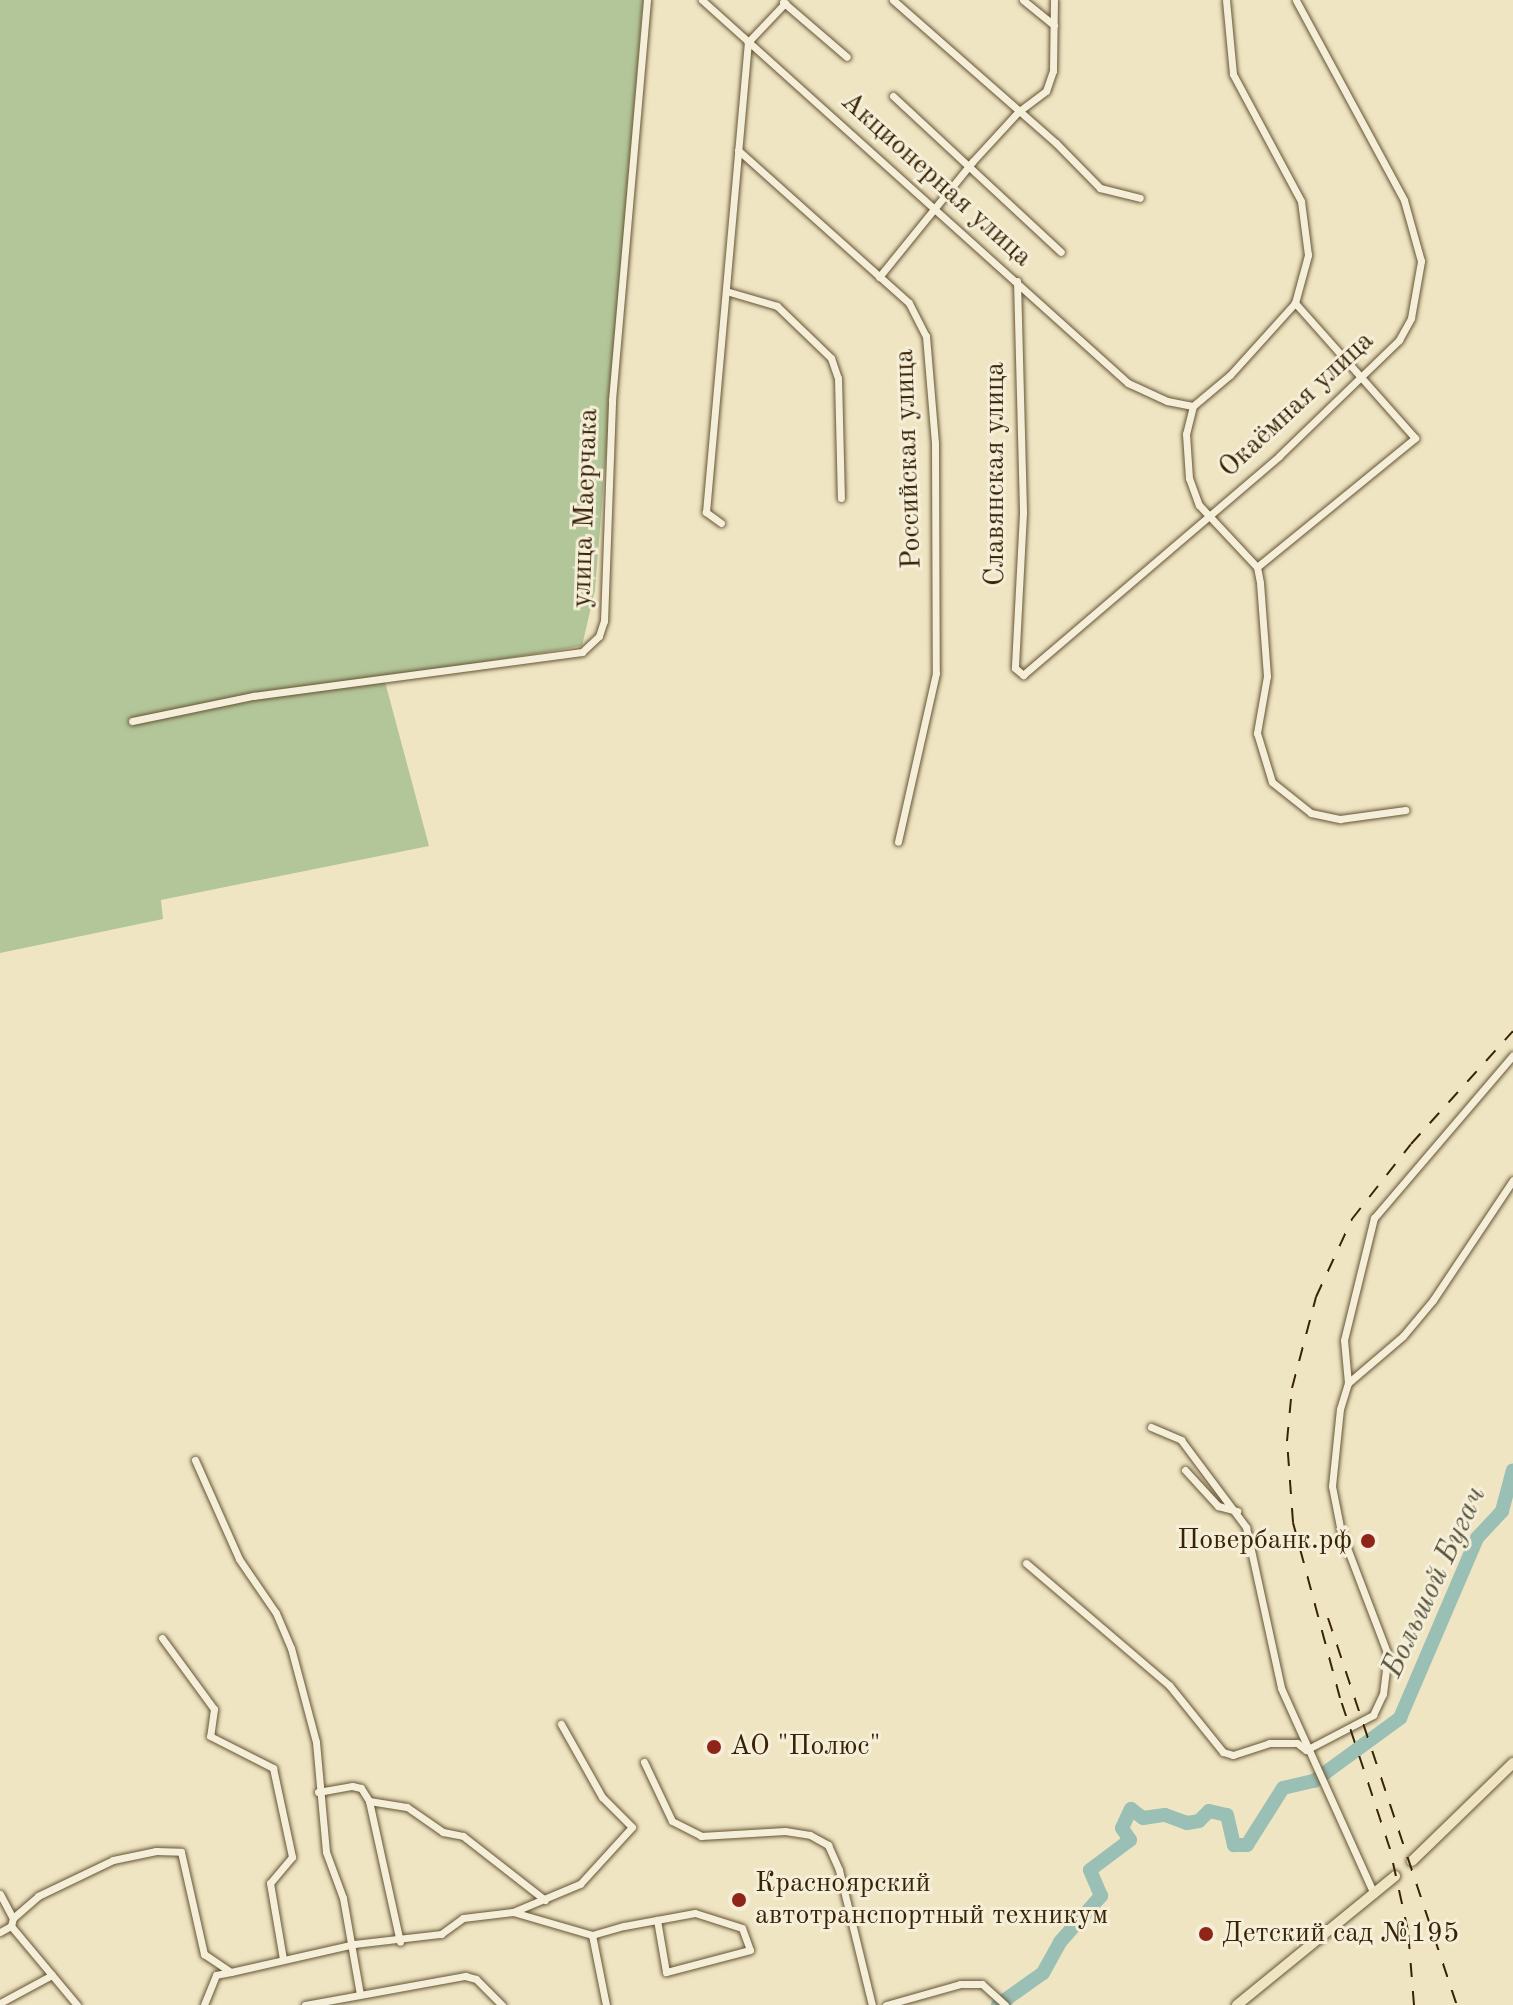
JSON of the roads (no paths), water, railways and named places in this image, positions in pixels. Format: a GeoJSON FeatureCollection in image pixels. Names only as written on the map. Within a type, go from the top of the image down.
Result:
{"type":"FeatureCollection","features":[{"type":"Feature","properties":{"kind":"main road"},"geometry":{"type":"LineString","coordinates":[[1237,2005],[1410,1863],[1513,1763]]}},
{"type":"Feature","properties":{"kind":"street","name":"улица Маерчака"},"geometry":{"type":"LineString","coordinates":[[132,721],[253,696],[582,652],[599,636],[604,621],[613,384],[647,0]]}},
{"type":"Feature","properties":{"kind":"street","name":"Акционерная улица"},"geometry":{"type":"LineString","coordinates":[[702,0],[1128,383],[1193,406]]}},
{"type":"Feature","properties":{"kind":"street"},"geometry":{"type":"LineString","coordinates":[[893,0],[1100,188],[1140,198]]}},
{"type":"Feature","properties":{"kind":"street"},"geometry":{"type":"LineString","coordinates":[[1023,0],[1054,25]]}},
{"type":"Feature","properties":{"kind":"street"},"geometry":{"type":"LineString","coordinates":[[879,277],[1018,112],[1036,102],[1050,85],[1054,0]]}},
{"type":"Feature","properties":{"kind":"street"},"geometry":{"type":"LineString","coordinates":[[1226,0],[1233,74],[1306,215],[1308,255],[1295,303],[1230,375],[1193,406],[1186,434],[1189,478],[1209,514],[1257,567],[1267,676],[1257,733],[1272,782],[1311,813],[1340,819],[1405,810]]}},
{"type":"Feature","properties":{"kind":"street","name":"Окаёмная улица"},"geometry":{"type":"LineString","coordinates":[[1015,668],[1028,674],[1363,378],[1399,340],[1411,318],[1421,261],[1404,200],[1296,0]]}},
{"type":"Feature","properties":{"kind":"street"},"geometry":{"type":"LineString","coordinates":[[721,523],[706,512],[748,42],[783,1],[847,57]]}},
{"type":"Feature","properties":{"kind":"street"},"geometry":{"type":"LineString","coordinates":[[893,96],[973,167],[1061,252]]}},
{"type":"Feature","properties":{"kind":"street","name":"Российская улица"},"geometry":{"type":"LineString","coordinates":[[738,150],[879,277],[922,321],[935,443],[936,673],[898,842]]}},
{"type":"Feature","properties":{"kind":"street","name":"Славянская улица"},"geometry":{"type":"LineString","coordinates":[[1015,668],[1023,513],[1017,281]]}},
{"type":"Feature","properties":{"kind":"street"},"geometry":{"type":"LineString","coordinates":[[726,291],[777,306],[831,358],[838,378],[841,498]]}},
{"type":"Feature","properties":{"kind":"street"},"geometry":{"type":"LineString","coordinates":[[1257,567],[1415,438],[1295,303]]}},
{"type":"Feature","properties":{"kind":"street"},"geometry":{"type":"LineString","coordinates":[[1306,1750],[1373,1715],[1383,1694],[1388,1655],[1341,1532],[1332,1486],[1334,1444],[1348,1383],[1344,1340],[1374,1218],[1513,1055]]}},
{"type":"Feature","properties":{"kind":"street"},"geometry":{"type":"LineString","coordinates":[[1348,1383],[1403,1336],[1433,1300],[1513,1180]]}},
{"type":"Feature","properties":{"kind":"street"},"geometry":{"type":"LineString","coordinates":[[1151,1427],[1181,1440],[1237,1511],[1263,1595],[1281,1688],[1306,1750],[1374,1894]]}},
{"type":"Feature","properties":{"kind":"street"},"geometry":{"type":"LineString","coordinates":[[195,1460],[239,1559],[276,1613],[291,1648],[316,1742],[318,1792],[326,1852],[354,1944],[360,1994]]}},
{"type":"Feature","properties":{"kind":"street"},"geometry":{"type":"LineString","coordinates":[[1185,1470],[1218,1506],[1237,1511]]}},
{"type":"Feature","properties":{"kind":"street"},"geometry":{"type":"LineString","coordinates":[[1026,1563],[1169,1685],[1223,1752],[1233,1755],[1269,1743],[1297,1743],[1306,1750]]}},
{"type":"Feature","properties":{"kind":"street"},"geometry":{"type":"LineString","coordinates":[[162,1638],[214,1709],[210,1736],[273,1768],[292,1857],[270,1883],[283,1959]]}},
{"type":"Feature","properties":{"kind":"street"},"geometry":{"type":"LineString","coordinates":[[204,2005],[216,1975],[354,1944],[400,1942],[441,1934],[463,1918],[513,1912],[580,1884],[632,1827],[602,1797],[561,1724]]}},
{"type":"Feature","properties":{"kind":"street"},"geometry":{"type":"LineString","coordinates":[[644,1762],[672,1821],[701,1836],[785,1831],[810,1835],[828,1845],[839,1870],[872,2005]]}},
{"type":"Feature","properties":{"kind":"street"},"geometry":{"type":"LineString","coordinates":[[318,1792],[352,1786],[361,1788],[369,1801],[400,1942]]}},
{"type":"Feature","properties":{"kind":"street"},"geometry":{"type":"LineString","coordinates":[[369,1801],[407,1807],[443,1832],[463,1836],[545,1900]]}},
{"type":"Feature","properties":{"kind":"street"},"geometry":{"type":"LineString","coordinates":[[0,1932],[38,1896],[113,1860],[156,1851],[181,1852],[204,1954],[231,1972]]}},
{"type":"Feature","properties":{"kind":"street"},"geometry":{"type":"LineString","coordinates":[[0,1894],[12,1922],[77,2005]]}},
{"type":"Feature","properties":{"kind":"street"},"geometry":{"type":"LineString","coordinates":[[513,1912],[592,1935],[657,1920],[695,1913],[742,1928],[750,1950],[666,1972],[657,1920]]}},
{"type":"Feature","properties":{"kind":"street"},"geometry":{"type":"LineString","coordinates":[[592,1935],[606,2005]]}},
{"type":"Feature","properties":{"kind":"street"},"geometry":{"type":"LineString","coordinates":[[0,2003],[52,1975]]}},
{"type":"Feature","properties":{"kind":"street"},"geometry":{"type":"LineString","coordinates":[[305,2005],[465,1976],[476,1979],[502,2005]]}},
{"type":"Feature","properties":{"kind":"street"},"geometry":{"type":"LineString","coordinates":[[886,2005],[960,1984],[982,1984],[1005,2005]]}},
{"type":"Feature","properties":{"kind":"waterway","name":"Большой Бугач"},"geometry":{"type":"LineString","coordinates":[[998,2005],[1043,1973],[1060,1942],[1101,1896],[1090,1870],[1130,1840],[1122,1828],[1131,1809],[1143,1818],[1165,1815],[1187,1823],[1199,1821],[1209,1811],[1227,1815],[1234,1845],[1247,1845],[1283,1788],[1314,1781],[1400,1718],[1477,1538],[1502,1511],[1513,1470]]}},
{"type":"Feature","properties":{"kind":"railway"},"geometry":{"type":"LineString","coordinates":[[1414,2005],[1408,1931],[1390,1849],[1340,1698],[1293,1522],[1287,1441],[1292,1388],[1316,1297],[1352,1219],[1411,1144],[1513,1031]]}},
{"type":"Feature","properties":{"kind":"railway"},"geometry":{"type":"LineString","coordinates":[[1328,1618],[1457,2005]]}},
{"type":"Feature","properties":{"kind":"place","name":"Повербанк.рф"},"geometry":{"type":"Point","coordinates":[1368,1541]}},
{"type":"Feature","properties":{"kind":"place","name":"АО \"Полюс\""},"geometry":{"type":"Point","coordinates":[714,1747]}},
{"type":"Feature","properties":{"kind":"place","name":"Красноярский автотранспортный техникум"},"geometry":{"type":"Point","coordinates":[739,1900]}},
{"type":"Feature","properties":{"kind":"place","name":"Детский сад №195"},"geometry":{"type":"Point","coordinates":[1206,1934]}}]}
